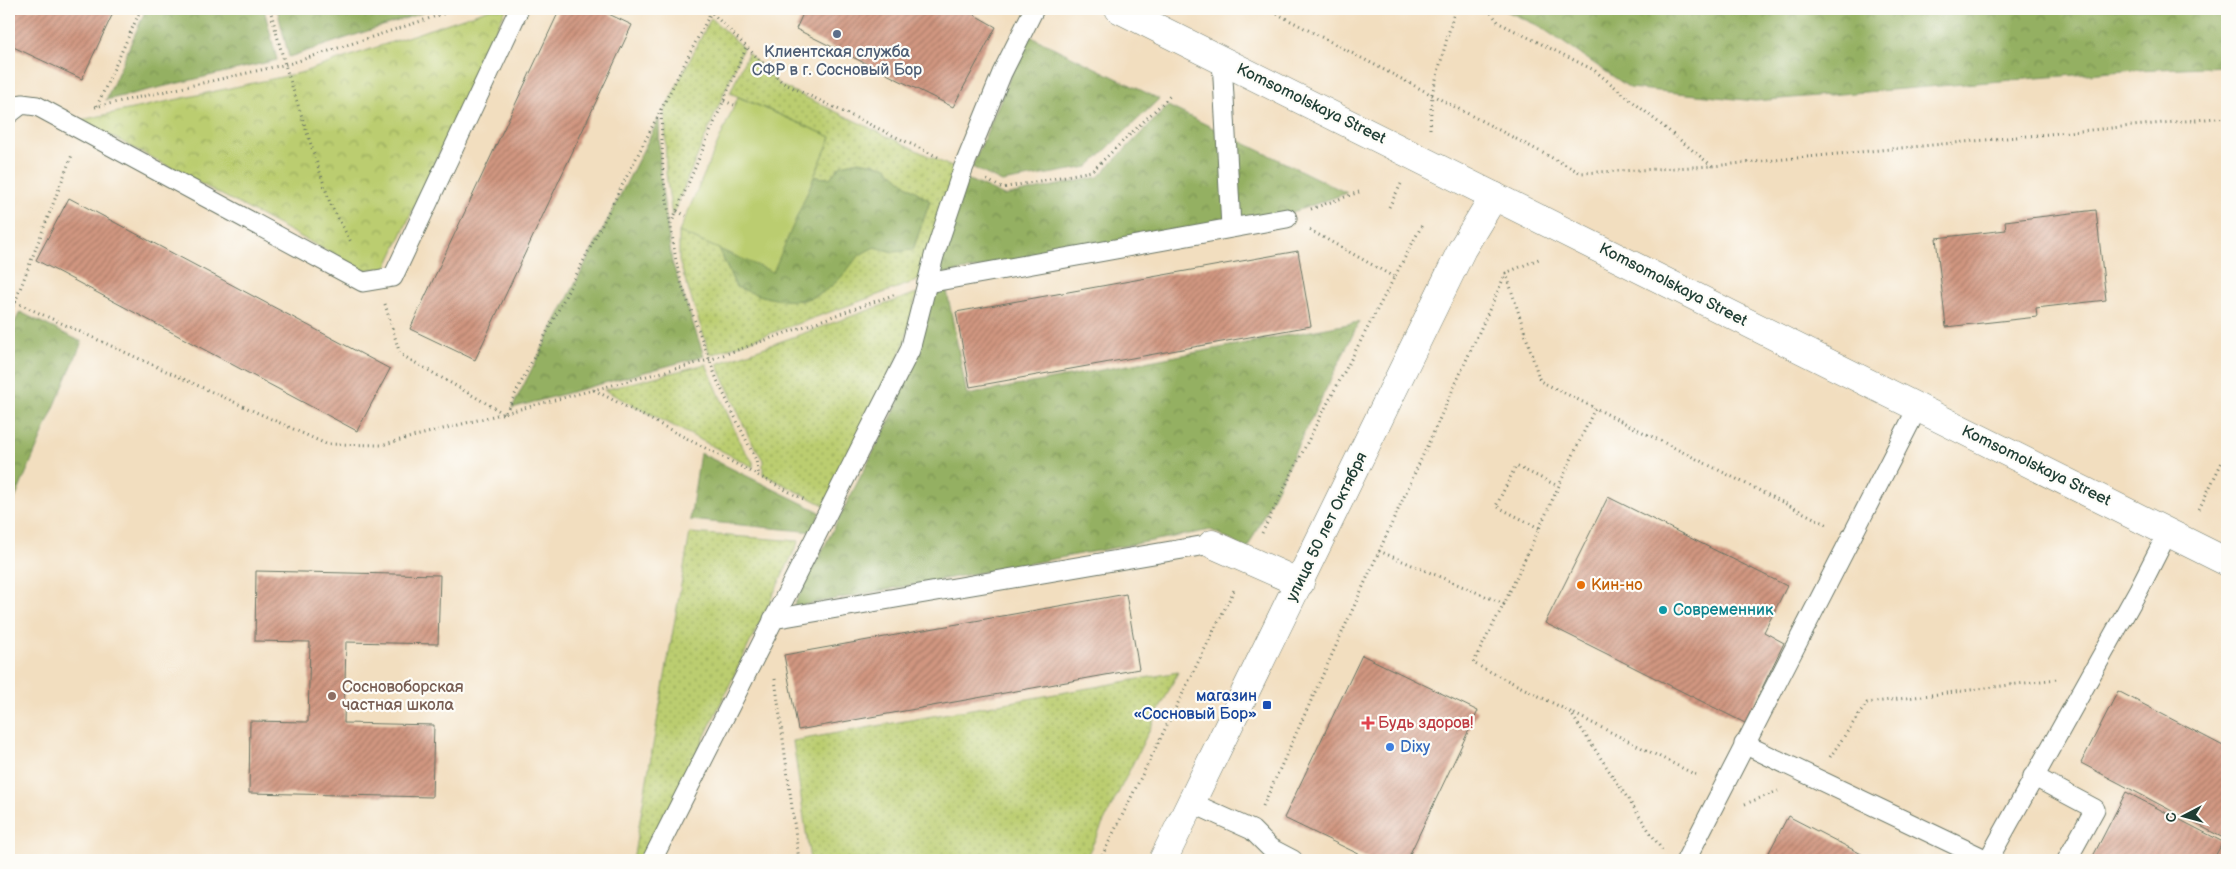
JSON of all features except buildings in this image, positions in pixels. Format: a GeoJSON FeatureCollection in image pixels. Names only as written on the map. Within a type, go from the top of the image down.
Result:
{"type":"FeatureCollection","features":[{"type":"Feature","properties":{"kind":"street","name":"Komsomolskaya Street"},"geometry":{"type":"LineString","coordinates":[[1119,9],[2227,562]]}},
{"type":"Feature","properties":{"kind":"street","name":"улица 50 лет Октября"},"geometry":{"type":"LineString","coordinates":[[1163,860],[1462,249],[1494,196]]}},
{"type":"Feature","properties":{"kind":"street"},"geometry":{"type":"LineString","coordinates":[[1212,544],[1300,583]]}},
{"type":"Feature","properties":{"kind":"lane"},"geometry":{"type":"LineString","coordinates":[[9,114],[22,104],[37,106],[82,132],[363,282],[393,277],[519,9]]}},
{"type":"Feature","properties":{"kind":"lane"},"geometry":{"type":"LineString","coordinates":[[652,860],[910,350],[927,283],[963,169],[1002,73],[1034,9]]}},
{"type":"Feature","properties":{"kind":"lane"},"geometry":{"type":"LineString","coordinates":[[1222,60],[1231,227]]}},
{"type":"Feature","properties":{"kind":"lane"},"geometry":{"type":"LineString","coordinates":[[927,283],[1287,218]]}},
{"type":"Feature","properties":{"kind":"lane"},"geometry":{"type":"LineString","coordinates":[[1686,860],[1918,407]]}},
{"type":"Feature","properties":{"kind":"lane"},"geometry":{"type":"LineString","coordinates":[[1744,744],[1987,860],[2168,532]]}},
{"type":"Feature","properties":{"kind":"lane"},"geometry":{"type":"LineString","coordinates":[[773,619],[1212,544]]}},
{"type":"Feature","properties":{"kind":"lane"},"geometry":{"type":"LineString","coordinates":[[2033,776],[2095,809],[2067,860]]}},
{"type":"Feature","properties":{"kind":"lane"},"geometry":{"type":"LineString","coordinates":[[1192,803],[1252,830],[1270,848],[1293,860]]}},
{"type":"Feature","properties":{"kind":"path"},"geometry":{"type":"LineString","coordinates":[[97,106],[141,9]]}},
{"type":"Feature","properties":{"kind":"path"},"geometry":{"type":"LineString","coordinates":[[270,9],[285,65],[330,203],[349,241],[376,269],[400,354],[505,414]]}},
{"type":"Feature","properties":{"kind":"path"},"geometry":{"type":"LineString","coordinates":[[54,116],[285,65],[458,9]]}},
{"type":"Feature","properties":{"kind":"path"},"geometry":{"type":"LineString","coordinates":[[706,9],[711,10],[746,48],[783,83],[1002,188],[1092,171],[1171,95]]}},
{"type":"Feature","properties":{"kind":"path"},"geometry":{"type":"LineString","coordinates":[[1268,9],[1582,173],[1712,166],[2227,117]]}},
{"type":"Feature","properties":{"kind":"path"},"geometry":{"type":"LineString","coordinates":[[1430,129],[1432,94],[1456,9]]}},
{"type":"Feature","properties":{"kind":"path"},"geometry":{"type":"LineString","coordinates":[[1488,9],[1498,23],[1594,70],[1712,166]]}},
{"type":"Feature","properties":{"kind":"path"},"geometry":{"type":"LineString","coordinates":[[505,414],[711,10]]}},
{"type":"Feature","properties":{"kind":"path"},"geometry":{"type":"LineString","coordinates":[[671,225],[746,48]]}},
{"type":"Feature","properties":{"kind":"path"},"geometry":{"type":"LineString","coordinates":[[724,101],[734,106]]}},
{"type":"Feature","properties":{"kind":"path"},"geometry":{"type":"LineString","coordinates":[[661,108],[663,174],[676,261],[682,286],[709,360],[756,460],[759,476]]}},
{"type":"Feature","properties":{"kind":"path"},"geometry":{"type":"LineString","coordinates":[[9,315],[82,132]]}},
{"type":"Feature","properties":{"kind":"path"},"geometry":{"type":"LineString","coordinates":[[1388,208],[1402,182]]}},
{"type":"Feature","properties":{"kind":"path"},"geometry":{"type":"LineString","coordinates":[[1287,218],[1359,192]]}},
{"type":"Feature","properties":{"kind":"path"},"geometry":{"type":"LineString","coordinates":[[677,211],[686,216]]}},
{"type":"Feature","properties":{"kind":"path"},"geometry":{"type":"LineString","coordinates":[[1287,218],[1394,277]]}},
{"type":"Feature","properties":{"kind":"path"},"geometry":{"type":"LineString","coordinates":[[1252,830],[1506,274],[1541,258]]}},
{"type":"Feature","properties":{"kind":"path"},"geometry":{"type":"LineString","coordinates":[[1506,274],[1540,381],[1852,537]]}},
{"type":"Feature","properties":{"kind":"path"},"geometry":{"type":"LineString","coordinates":[[15,302],[326,444],[381,445],[709,360],[927,283]]}},
{"type":"Feature","properties":{"kind":"path"},"geometry":{"type":"LineString","coordinates":[[594,390],[828,512]]}},
{"type":"Feature","properties":{"kind":"path"},"geometry":{"type":"LineString","coordinates":[[1595,408],[1504,604],[1472,663],[1722,788]]}},
{"type":"Feature","properties":{"kind":"path"},"geometry":{"type":"LineString","coordinates":[[2198,509],[2227,452]]}},
{"type":"Feature","properties":{"kind":"path"},"geometry":{"type":"LineString","coordinates":[[1539,528],[1496,506],[1516,466],[1558,486]]}},
{"type":"Feature","properties":{"kind":"path"},"geometry":{"type":"LineString","coordinates":[[1380,551],[1504,604]]}},
{"type":"Feature","properties":{"kind":"path"},"geometry":{"type":"LineString","coordinates":[[1707,819],[1813,777],[1840,745],[1867,703],[2090,675]]}},
{"type":"Feature","properties":{"kind":"path"},"geometry":{"type":"LineString","coordinates":[[775,677],[799,860]]}},
{"type":"Feature","properties":{"kind":"path"},"geometry":{"type":"LineString","coordinates":[[1570,711],[1663,852]]}},
{"type":"Feature","properties":{"kind":"green space"},"geometry":{"type":"Polygon","coordinates":[[[146,9],[264,9],[277,60],[106,100],[146,9]]]}},
{"type":"Feature","properties":{"kind":"green space"},"geometry":{"type":"Polygon","coordinates":[[[277,9],[434,9],[289,57],[277,9]]]}},
{"type":"Feature","properties":{"kind":"green space"},"geometry":{"type":"Polygon","coordinates":[[[490,9],[506,9],[386,268],[363,270],[81,120],[300,73],[490,9]]]}},
{"type":"Feature","properties":{"kind":"green space"},"geometry":{"type":"Polygon","coordinates":[[[1502,9],[2227,9],[2227,66],[2136,70],[1755,101],[1630,88],[1539,26],[1502,9]]]}},
{"type":"Feature","properties":{"kind":"green space"},"geometry":{"type":"Polygon","coordinates":[[[711,18],[743,48],[672,216],[666,173],[665,109],[711,18]]]}},
{"type":"Feature","properties":{"kind":"green space"},"geometry":{"type":"Polygon","coordinates":[[[1028,35],[1159,99],[1088,167],[1002,182],[972,167],[1028,35]]]}},
{"type":"Feature","properties":{"kind":"green space"},"geometry":{"type":"Polygon","coordinates":[[[748,53],[780,85],[958,170],[922,279],[710,355],[679,261],[679,232],[719,249],[736,287],[801,301],[820,294],[843,275],[856,256],[875,246],[893,252],[913,249],[930,201],[908,186],[841,165],[830,178],[814,177],[831,137],[730,93],[748,53]]]}},
{"type":"Feature","properties":{"kind":"green space"},"geometry":{"type":"Polygon","coordinates":[[[738,97],[831,137],[773,272],[679,232],[738,97]]]}},
{"type":"Feature","properties":{"kind":"green space"},"geometry":{"type":"Polygon","coordinates":[[[1168,106],[1347,193],[1287,214],[937,275],[967,179],[1004,196],[1098,177],[1168,106]]]}},
{"type":"Feature","properties":{"kind":"green space"},"geometry":{"type":"Polygon","coordinates":[[[659,119],[660,174],[672,262],[704,356],[512,408],[659,119]]]}},
{"type":"Feature","properties":{"kind":"green space"},"geometry":{"type":"Polygon","coordinates":[[[859,161],[885,166],[908,186],[930,201],[913,250],[893,252],[875,247],[868,250],[856,258],[831,287],[806,299],[779,300],[736,287],[719,249],[773,272],[814,177],[830,178],[841,165],[859,161]]]}},
{"type":"Feature","properties":{"kind":"green space"},"geometry":{"type":"Polygon","coordinates":[[[947,291],[967,395],[1359,322],[1247,549],[1211,530],[793,607],[896,408],[916,351],[929,295],[947,291]]]}},
{"type":"Feature","properties":{"kind":"green space"},"geometry":{"type":"Polygon","coordinates":[[[917,293],[904,345],[826,506],[763,474],[763,460],[749,437],[717,364],[917,293]]]}},
{"type":"Feature","properties":{"kind":"green space"},"geometry":{"type":"Polygon","coordinates":[[[20,312],[82,342],[9,513],[9,334],[20,312]]]}},
{"type":"Feature","properties":{"kind":"green space"},"geometry":{"type":"Polygon","coordinates":[[[706,364],[741,445],[753,462],[753,467],[604,390],[706,364]]]}},
{"type":"Feature","properties":{"kind":"green space"},"geometry":{"type":"Polygon","coordinates":[[[700,453],[820,512],[813,532],[690,520],[700,453]]]}},
{"type":"Feature","properties":{"kind":"green space"},"geometry":{"type":"Polygon","coordinates":[[[690,533],[799,541],[645,860],[633,860],[690,533]]]}},
{"type":"Feature","properties":{"kind":"green space"},"geometry":{"type":"Polygon","coordinates":[[[1178,672],[1085,860],[810,860],[793,741],[1178,672]]]}},
{"type":"Feature","properties":{"kind":"place","name":"Клиентская служба СФР в г. Сосновый Бор"},"geometry":{"type":"Point","coordinates":[837,34]}},
{"type":"Feature","properties":{"kind":"place","name":"Кин-но"},"geometry":{"type":"Point","coordinates":[1581,585]}},
{"type":"Feature","properties":{"kind":"place","name":"Современник"},"geometry":{"type":"Point","coordinates":[1663,610]}},
{"type":"Feature","properties":{"kind":"place","name":"Сосновоборская частная школа"},"geometry":{"type":"Point","coordinates":[332,696]}},
{"type":"Feature","properties":{"kind":"place","name":"магазин «Сосновый Бор»"},"geometry":{"type":"Point","coordinates":[1267,705]}},
{"type":"Feature","properties":{"kind":"place","name":"Будь здоров!"},"geometry":{"type":"Point","coordinates":[1368,723]}},
{"type":"Feature","properties":{"kind":"place","name":"Dixy"},"geometry":{"type":"Point","coordinates":[1390,747]}}]}
